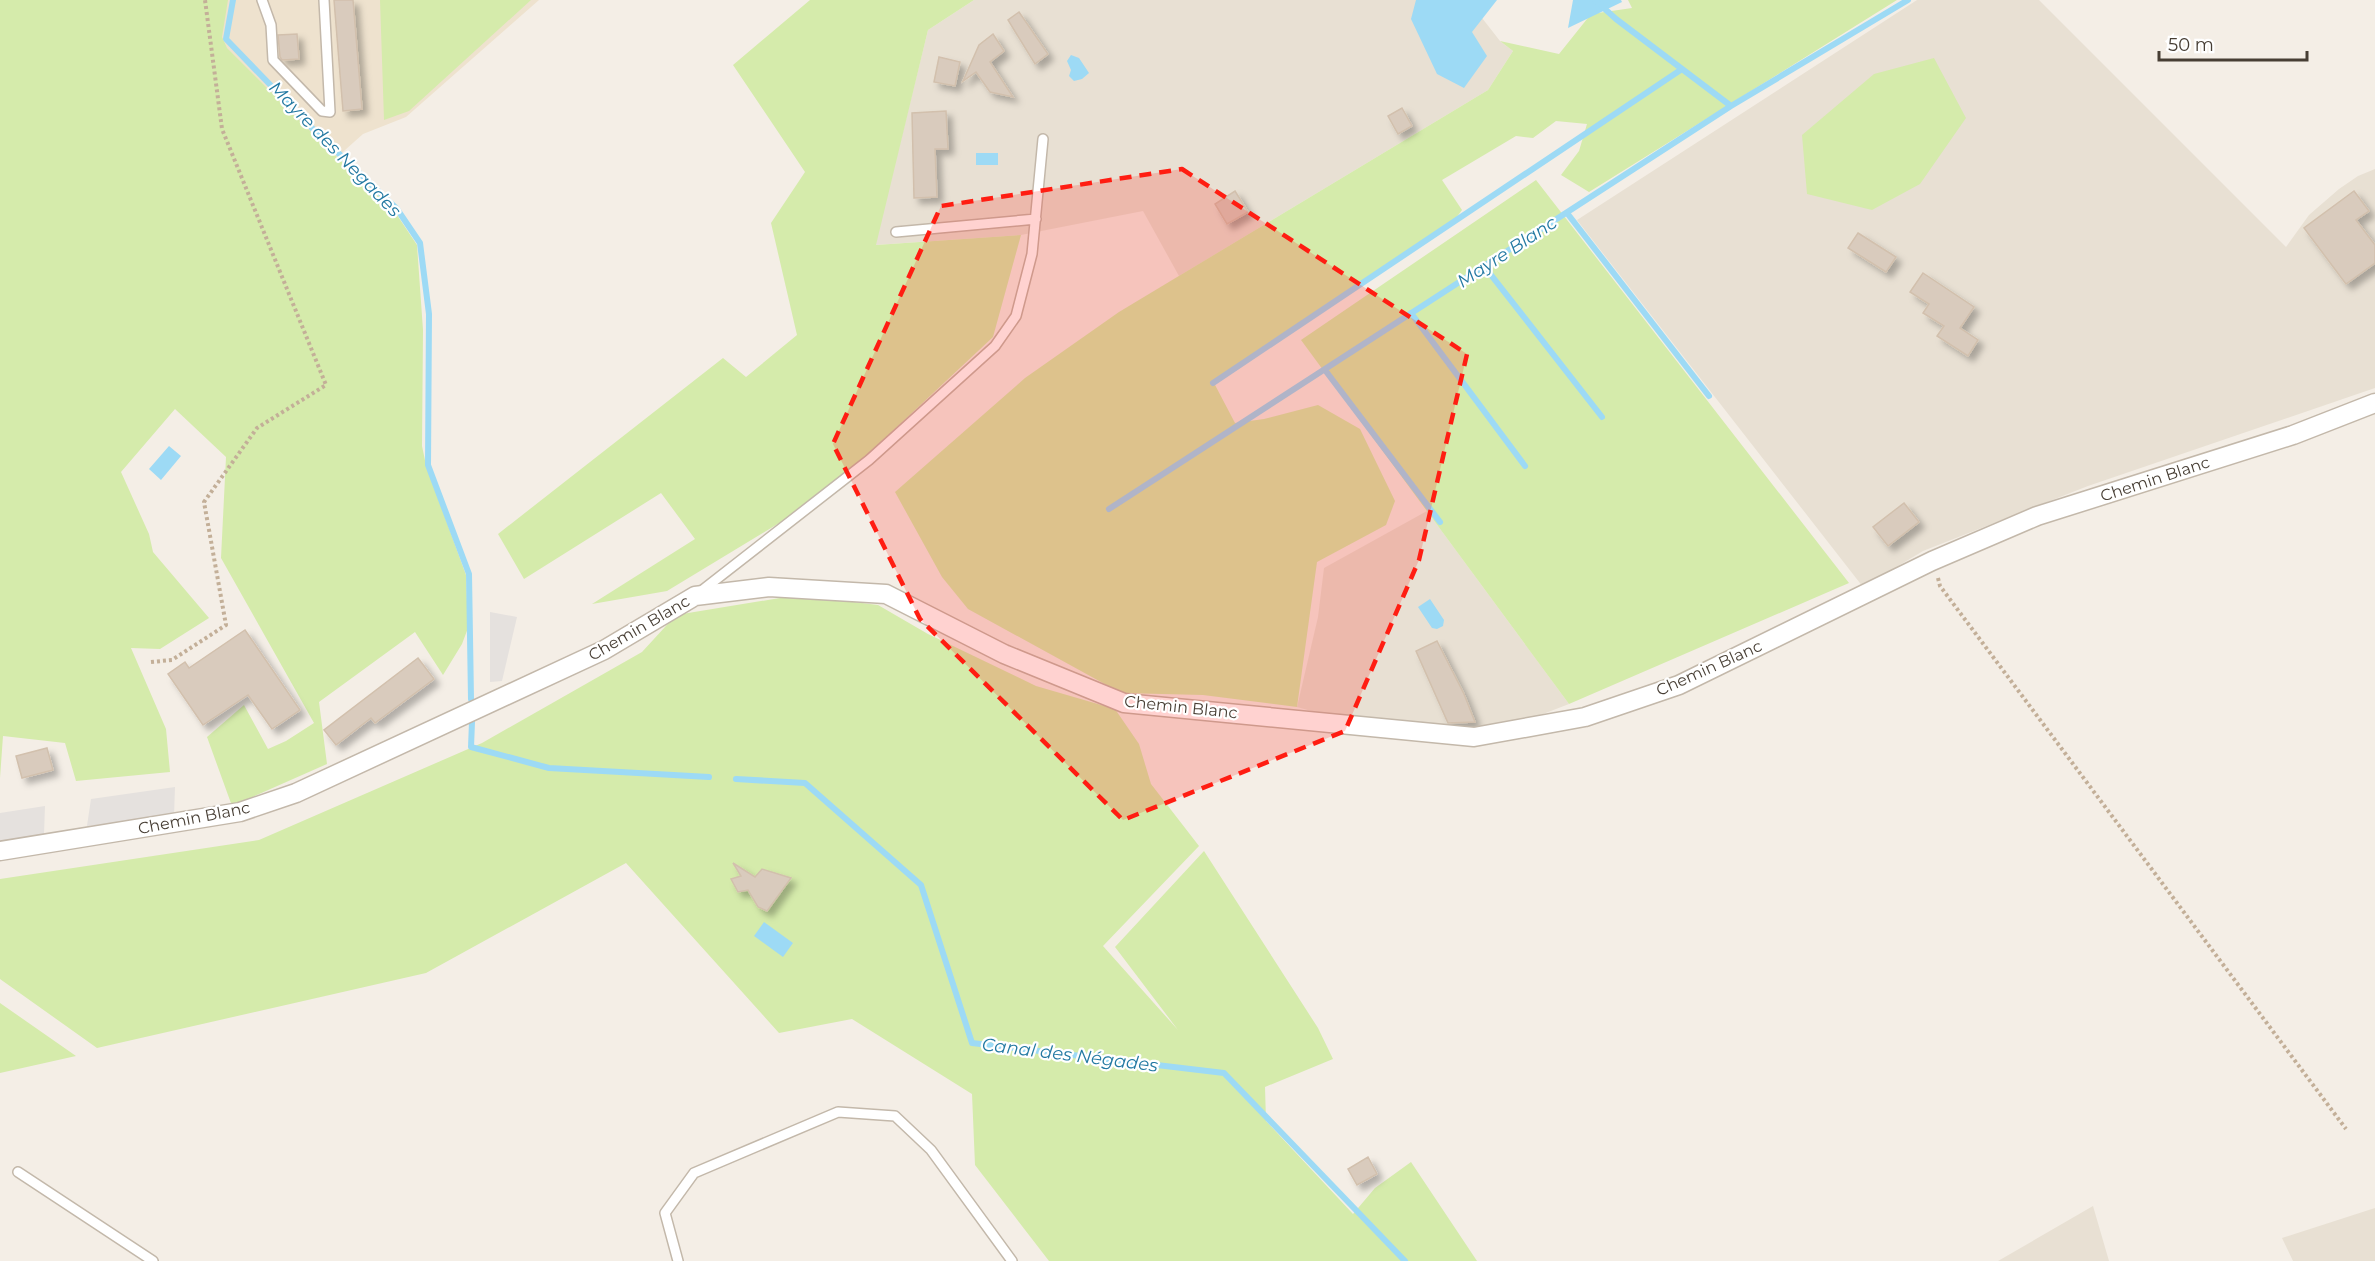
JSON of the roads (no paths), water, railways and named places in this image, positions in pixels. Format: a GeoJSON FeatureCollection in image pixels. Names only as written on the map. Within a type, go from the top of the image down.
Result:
{"type":"FeatureCollection","features":[{"type":"Feature","properties":{"kind":"street","name":"Chemin Blanc"},"geometry":{"type":"LineString","coordinates":[[0,851],[240,812],[296,793],[604,650],[696,596],[769,587],[886,594],[1005,654],[1124,703],[1474,737],[1585,717],[1679,685],[1932,561],[2037,516],[2293,435],[2375,403]]}},
{"type":"Feature","properties":{"kind":"lane"},"geometry":{"type":"LineString","coordinates":[[262,0],[271,25],[273,60],[322,111],[330,112],[324,0]]}},
{"type":"Feature","properties":{"kind":"lane"},"geometry":{"type":"LineString","coordinates":[[696,596],[869,460],[995,346],[1016,316],[1032,254],[1043,139]]}},
{"type":"Feature","properties":{"kind":"lane"},"geometry":{"type":"LineString","coordinates":[[896,232],[1036,219]]}},
{"type":"Feature","properties":{"kind":"lane"},"geometry":{"type":"LineString","coordinates":[[678,1261],[665,1213],[694,1173],[838,1112],[895,1116],[932,1150],[1012,1261]]}},
{"type":"Feature","properties":{"kind":"lane"},"geometry":{"type":"LineString","coordinates":[[18,1172],[140,1250],[153,1261]]}},
{"type":"Feature","properties":{"kind":"water"},"geometry":{"type":"Polygon","coordinates":[[[1416,0],[1497,0],[1472,32],[1487,56],[1464,88],[1437,74],[1411,19],[1416,0]]]}},
{"type":"Feature","properties":{"kind":"water"},"geometry":{"type":"Polygon","coordinates":[[[1573,0],[1621,0],[1622,2],[1568,28],[1573,0]]]}},
{"type":"Feature","properties":{"kind":"water"},"geometry":{"type":"Polygon","coordinates":[[[1071,55],[1079,58],[1089,73],[1082,79],[1074,81],[1069,76],[1071,70],[1067,61],[1071,55]]]}},
{"type":"Feature","properties":{"kind":"water"},"geometry":{"type":"Polygon","coordinates":[[[976,153],[998,153],[998,165],[976,165],[976,153]]]}},
{"type":"Feature","properties":{"kind":"water"},"geometry":{"type":"Polygon","coordinates":[[[169,446],[181,456],[161,480],[149,469],[169,446]]]}},
{"type":"Feature","properties":{"kind":"water"},"geometry":{"type":"Polygon","coordinates":[[[1430,599],[1444,620],[1443,626],[1437,629],[1432,628],[1418,607],[1430,599]]]}},
{"type":"Feature","properties":{"kind":"water"},"geometry":{"type":"Polygon","coordinates":[[[764,922],[793,943],[783,957],[754,936],[764,922]]]}},
{"type":"Feature","properties":{"kind":"waterway","name":"Mayre des Negades"},"geometry":{"type":"LineString","coordinates":[[233,0],[226,39],[311,127],[397,209],[420,243],[429,314],[428,465],[469,574],[471,699]]}},
{"type":"Feature","properties":{"kind":"waterway"},"geometry":{"type":"LineString","coordinates":[[1595,0],[1616,19],[1731,106]]}},
{"type":"Feature","properties":{"kind":"waterway","name":"Mayre Blanc"},"geometry":{"type":"LineString","coordinates":[[1109,509],[1731,106],[1908,0]]}},
{"type":"Feature","properties":{"kind":"waterway"},"geometry":{"type":"LineString","coordinates":[[1213,383],[1682,69]]}},
{"type":"Feature","properties":{"kind":"waterway"},"geometry":{"type":"LineString","coordinates":[[1567,213],[1709,396]]}},
{"type":"Feature","properties":{"kind":"waterway"},"geometry":{"type":"LineString","coordinates":[[1484,266],[1602,417]]}},
{"type":"Feature","properties":{"kind":"waterway"},"geometry":{"type":"LineString","coordinates":[[1411,313],[1525,466]]}},
{"type":"Feature","properties":{"kind":"waterway"},"geometry":{"type":"LineString","coordinates":[[1325,370],[1440,522]]}},
{"type":"Feature","properties":{"kind":"waterway","name":"Canal des Négades"},"geometry":{"type":"LineString","coordinates":[[472,722],[471,747],[549,768],[709,777]]}},
{"type":"Feature","properties":{"kind":"waterway","name":"Canal des Négades"},"geometry":{"type":"LineString","coordinates":[[736,779],[805,783],[921,885],[972,1043],[1224,1073],[1405,1261]]}}]}
